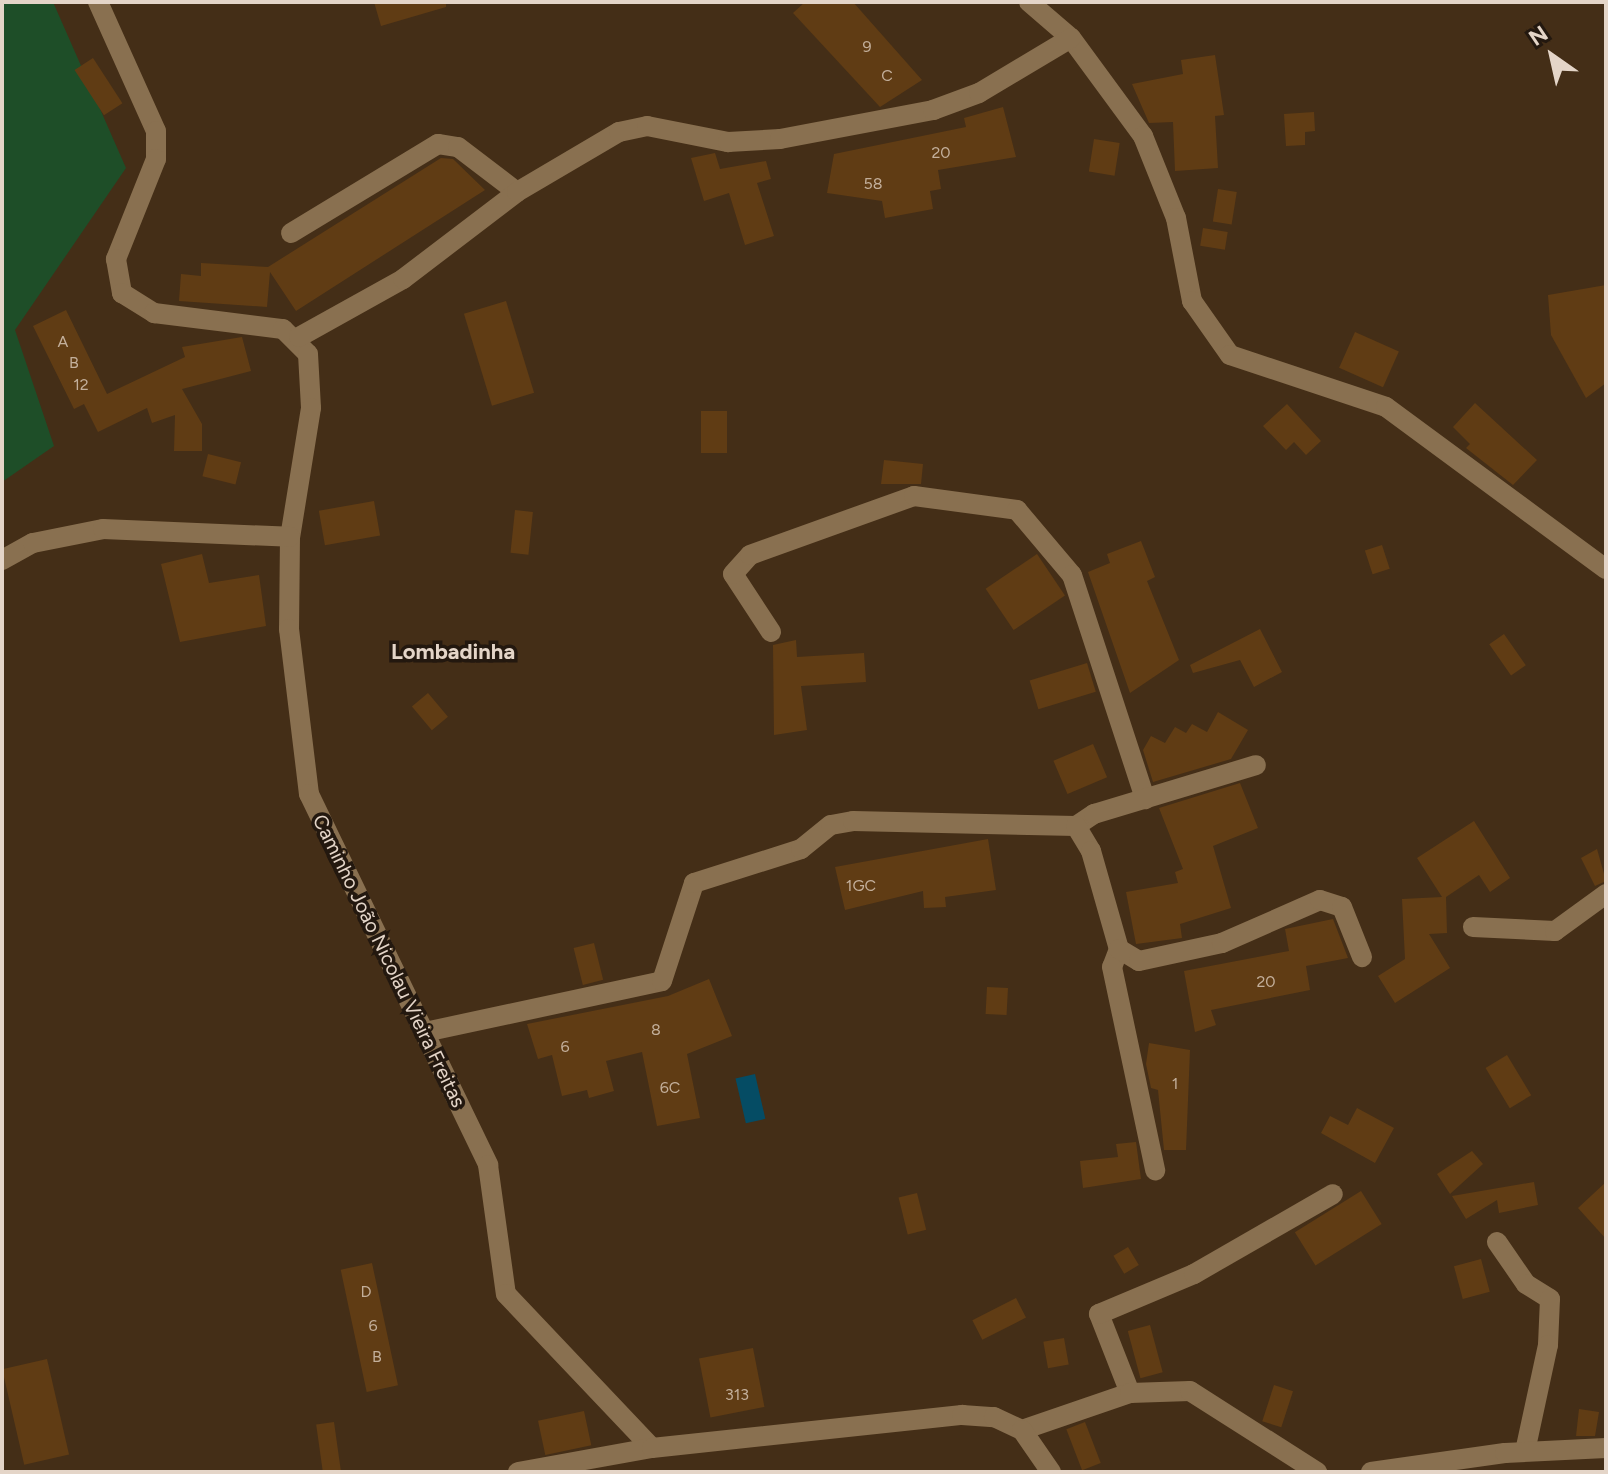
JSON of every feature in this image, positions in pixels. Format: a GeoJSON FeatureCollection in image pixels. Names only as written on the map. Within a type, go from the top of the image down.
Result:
{"type":"FeatureCollection","features":[{"type":"Feature","properties":{"kind":"street"},"geometry":{"type":"LineString","coordinates":[[98,2],[156,131],[156,159],[116,259],[122,293],[154,313],[259,324],[299,337],[403,279],[517,192],[619,132],[647,126],[728,142],[767,140],[933,110],[979,93],[1071,38]]}},
{"type":"Feature","properties":{"kind":"street"},"geometry":{"type":"LineString","coordinates":[[1029,2],[1071,38],[1143,136],[1176,218],[1192,301],[1230,355],[1386,407],[1434,435],[1606,569]]}},
{"type":"Feature","properties":{"kind":"street"},"geometry":{"type":"LineString","coordinates":[[291,233],[438,144],[458,147],[517,192]]}},
{"type":"Feature","properties":{"kind":"street","name":"Caminho João Nicolau Vieira Freitas"},"geometry":{"type":"LineString","coordinates":[[299,337],[312,377],[311,408],[290,537],[297,737],[309,794],[488,1165],[506,1294],[652,1448]]}},
{"type":"Feature","properties":{"kind":"street"},"geometry":{"type":"LineString","coordinates":[[771,632],[733,574],[750,555],[914,496],[1017,510],[1072,575],[1145,799]]}},
{"type":"Feature","properties":{"kind":"street"},"geometry":{"type":"LineString","coordinates":[[2,560],[33,543],[103,529],[290,537]]}},
{"type":"Feature","properties":{"kind":"street"},"geometry":{"type":"LineString","coordinates":[[425,1032],[662,981],[694,883],[801,849],[836,823],[1076,826],[1145,799],[1256,765]]}},
{"type":"Feature","properties":{"kind":"street"},"geometry":{"type":"LineString","coordinates":[[1076,826],[1091,851],[1119,949],[1112,967],[1155,1170]]}},
{"type":"Feature","properties":{"kind":"street"},"geometry":{"type":"LineString","coordinates":[[1473,927],[1555,931],[1606,894]]}},
{"type":"Feature","properties":{"kind":"street"},"geometry":{"type":"LineString","coordinates":[[1119,949],[1139,961],[1167,957],[1331,900],[1351,921],[1362,957]]}},
{"type":"Feature","properties":{"kind":"street"},"geometry":{"type":"LineString","coordinates":[[1130,1393],[1098,1327],[1099,1314],[1194,1274],[1333,1194]]}},
{"type":"Feature","properties":{"kind":"street"},"geometry":{"type":"LineString","coordinates":[[1497,1242],[1526,1284],[1550,1299],[1548,1345],[1510,1459]]}},
{"type":"Feature","properties":{"kind":"street"},"geometry":{"type":"LineString","coordinates":[[1022,1430],[1130,1393],[1190,1391],[1317,1472]]}},
{"type":"Feature","properties":{"kind":"street"},"geometry":{"type":"LineString","coordinates":[[518,1472],[652,1448],[962,1415],[994,1417],[1022,1430],[1051,1472]]}},
{"type":"Feature","properties":{"kind":"street"},"geometry":{"type":"LineString","coordinates":[[1371,1472],[1606,1448]]}},
{"type":"Feature","properties":{"kind":"green space"},"geometry":{"type":"Polygon","coordinates":[[[2,2],[53,2],[126,168],[15,330],[54,446],[2,482],[2,2]]]}},
{"type":"Feature","properties":{"kind":"water"},"geometry":{"type":"Polygon","coordinates":[[[755,1074],[765,1119],[746,1123],[736,1078],[755,1074]]]}},
{"type":"Feature","properties":{"kind":"building"},"geometry":{"type":"Polygon","coordinates":[[[374,2],[446,2],[446,7],[381,26],[374,2]]]}},
{"type":"Feature","properties":{"kind":"building"},"geometry":{"type":"Polygon","coordinates":[[[805,2],[853,2],[922,80],[880,107],[793,13],[805,2]]]}},
{"type":"Feature","properties":{"kind":"building"},"geometry":{"type":"Polygon","coordinates":[[[1215,55],[1224,115],[1215,116],[1218,168],[1175,171],[1173,122],[1149,123],[1132,84],[1183,74],[1181,60],[1215,55]]]}},
{"type":"Feature","properties":{"kind":"building"},"geometry":{"type":"Polygon","coordinates":[[[93,58],[122,103],[104,115],[75,70],[93,58]]]}},
{"type":"Feature","properties":{"kind":"building"},"geometry":{"type":"Polygon","coordinates":[[[1003,107],[1016,157],[938,170],[941,189],[930,191],[933,209],[885,218],[882,201],[827,193],[834,154],[966,127],[964,118],[1003,107]]]}},
{"type":"Feature","properties":{"kind":"building"},"geometry":{"type":"Polygon","coordinates":[[[1314,112],[1315,131],[1305,132],[1305,145],[1286,146],[1284,114],[1314,112]]]}},
{"type":"Feature","properties":{"kind":"building"},"geometry":{"type":"Polygon","coordinates":[[[1094,139],[1120,143],[1115,176],[1089,172],[1094,139]]]}},
{"type":"Feature","properties":{"kind":"building"},"geometry":{"type":"Polygon","coordinates":[[[715,153],[720,169],[766,161],[771,179],[757,183],[774,236],[745,245],[729,193],[704,201],[691,158],[715,153]]]}},
{"type":"Feature","properties":{"kind":"building"},"geometry":{"type":"Polygon","coordinates":[[[441,158],[453,159],[485,190],[296,311],[270,272],[267,307],[179,301],[181,274],[201,276],[201,263],[268,267],[441,158]]]}},
{"type":"Feature","properties":{"kind":"building"},"geometry":{"type":"Polygon","coordinates":[[[1218,189],[1237,192],[1232,225],[1213,222],[1218,189]]]}},
{"type":"Feature","properties":{"kind":"building"},"geometry":{"type":"Polygon","coordinates":[[[1203,228],[1228,232],[1225,250],[1200,246],[1203,228]]]}},
{"type":"Feature","properties":{"kind":"building"},"geometry":{"type":"Polygon","coordinates":[[[1606,285],[1606,383],[1586,398],[1551,335],[1548,295],[1606,285]]]}},
{"type":"Feature","properties":{"kind":"building"},"geometry":{"type":"Polygon","coordinates":[[[506,301],[534,393],[492,406],[464,314],[506,301]]]}},
{"type":"Feature","properties":{"kind":"building"},"geometry":{"type":"Polygon","coordinates":[[[66,310],[107,394],[185,357],[182,347],[242,337],[251,371],[182,389],[202,424],[202,451],[174,451],[175,415],[152,423],[147,408],[98,432],[84,404],[74,409],[33,326],[66,310]]]}},
{"type":"Feature","properties":{"kind":"building"},"geometry":{"type":"Polygon","coordinates":[[[1355,332],[1399,352],[1383,387],[1339,368],[1355,332]]]}},
{"type":"Feature","properties":{"kind":"building"},"geometry":{"type":"Polygon","coordinates":[[[1475,403],[1537,460],[1513,485],[1466,448],[1470,444],[1453,427],[1475,403]]]}},
{"type":"Feature","properties":{"kind":"building"},"geometry":{"type":"Polygon","coordinates":[[[1287,404],[1321,441],[1306,455],[1294,442],[1286,450],[1263,426],[1287,404]]]}},
{"type":"Feature","properties":{"kind":"building"},"geometry":{"type":"Polygon","coordinates":[[[701,411],[727,411],[727,453],[701,453],[701,411]]]}},
{"type":"Feature","properties":{"kind":"building"},"geometry":{"type":"Polygon","coordinates":[[[208,454],[241,462],[235,485],[202,476],[208,454]]]}},
{"type":"Feature","properties":{"kind":"building"},"geometry":{"type":"Polygon","coordinates":[[[884,460],[923,464],[921,484],[881,484],[884,460]]]}},
{"type":"Feature","properties":{"kind":"building"},"geometry":{"type":"Polygon","coordinates":[[[374,501],[380,535],[325,545],[319,511],[374,501]]]}},
{"type":"Feature","properties":{"kind":"building"},"geometry":{"type":"Polygon","coordinates":[[[515,510],[533,512],[528,555],[511,553],[515,510]]]}},
{"type":"Feature","properties":{"kind":"building"},"geometry":{"type":"Polygon","coordinates":[[[1141,541],[1155,577],[1147,581],[1179,660],[1130,693],[1088,572],[1110,563],[1107,554],[1141,541]]]}},
{"type":"Feature","properties":{"kind":"building"},"geometry":{"type":"Polygon","coordinates":[[[1382,545],[1390,569],[1373,574],[1365,551],[1382,545]]]}},
{"type":"Feature","properties":{"kind":"building"},"geometry":{"type":"Polygon","coordinates":[[[202,554],[209,583],[259,575],[266,626],[180,642],[161,564],[202,554]]]}},
{"type":"Feature","properties":{"kind":"building"},"geometry":{"type":"Polygon","coordinates":[[[1037,554],[1065,595],[1014,630],[986,589],[1037,554]]]}},
{"type":"Feature","properties":{"kind":"building"},"geometry":{"type":"Polygon","coordinates":[[[1260,629],[1282,672],[1254,687],[1240,660],[1193,673],[1190,665],[1260,629]]]}},
{"type":"Feature","properties":{"kind":"building"},"geometry":{"type":"Polygon","coordinates":[[[1504,634],[1526,665],[1511,675],[1489,644],[1504,634]]]}},
{"type":"Feature","properties":{"kind":"building"},"geometry":{"type":"Polygon","coordinates":[[[796,640],[797,657],[864,653],[866,682],[801,686],[807,730],[774,735],[773,645],[796,640]]]}},
{"type":"Feature","properties":{"kind":"building"},"geometry":{"type":"Polygon","coordinates":[[[1087,663],[1096,692],[1038,709],[1030,681],[1087,663]]]}},
{"type":"Feature","properties":{"kind":"building"},"geometry":{"type":"Polygon","coordinates":[[[428,693],[448,717],[432,730],[412,706],[428,693]]]}},
{"type":"Feature","properties":{"kind":"building"},"geometry":{"type":"Polygon","coordinates":[[[1218,712],[1248,730],[1231,759],[1153,782],[1143,750],[1151,736],[1165,743],[1175,727],[1186,733],[1192,724],[1207,732],[1218,712]]]}},
{"type":"Feature","properties":{"kind":"building"},"geometry":{"type":"Polygon","coordinates":[[[1093,744],[1107,777],[1067,794],[1053,761],[1093,744]]]}},
{"type":"Feature","properties":{"kind":"building"},"geometry":{"type":"Polygon","coordinates":[[[1240,783],[1258,828],[1213,846],[1231,908],[1180,924],[1182,938],[1136,944],[1126,892],[1178,883],[1175,872],[1183,869],[1159,808],[1240,783]]]}},
{"type":"Feature","properties":{"kind":"building"},"geometry":{"type":"Polygon","coordinates":[[[1474,821],[1510,878],[1490,892],[1479,875],[1446,897],[1447,933],[1429,934],[1450,968],[1395,1003],[1378,976],[1405,959],[1402,899],[1442,897],[1417,858],[1474,821]]]}},
{"type":"Feature","properties":{"kind":"building"},"geometry":{"type":"Polygon","coordinates":[[[988,839],[996,890],[945,897],[946,907],[924,908],[923,891],[845,910],[835,867],[988,839]]]}},
{"type":"Feature","properties":{"kind":"building"},"geometry":{"type":"Polygon","coordinates":[[[1597,849],[1606,881],[1595,886],[1581,858],[1597,849]]]}},
{"type":"Feature","properties":{"kind":"building"},"geometry":{"type":"Polygon","coordinates":[[[1333,919],[1348,958],[1306,966],[1310,990],[1211,1010],[1216,1025],[1195,1032],[1184,971],[1289,951],[1285,929],[1333,919]]]}},
{"type":"Feature","properties":{"kind":"building"},"geometry":{"type":"Polygon","coordinates":[[[594,943],[603,980],[583,985],[574,948],[594,943]]]}},
{"type":"Feature","properties":{"kind":"building"},"geometry":{"type":"Polygon","coordinates":[[[709,979],[732,1036],[687,1054],[700,1118],[657,1126],[642,1052],[606,1061],[614,1091],[589,1098],[587,1090],[562,1096],[552,1055],[538,1059],[527,1024],[668,996],[709,979]]]}},
{"type":"Feature","properties":{"kind":"building"},"geometry":{"type":"Polygon","coordinates":[[[987,987],[1008,988],[1007,1015],[986,1014],[987,987]]]}},
{"type":"Feature","properties":{"kind":"building"},"geometry":{"type":"Polygon","coordinates":[[[1149,1043],[1190,1050],[1186,1150],[1164,1150],[1158,1090],[1151,1088],[1146,1064],[1149,1043]]]}},
{"type":"Feature","properties":{"kind":"building"},"geometry":{"type":"Polygon","coordinates":[[[1507,1055],[1531,1095],[1510,1108],[1486,1068],[1507,1055]]]}},
{"type":"Feature","properties":{"kind":"building"},"geometry":{"type":"Polygon","coordinates":[[[1357,1108],[1394,1128],[1375,1163],[1321,1133],[1330,1116],[1348,1125],[1357,1108]]]}},
{"type":"Feature","properties":{"kind":"building"},"geometry":{"type":"Polygon","coordinates":[[[1136,1142],[1141,1179],[1083,1188],[1080,1161],[1118,1157],[1116,1144],[1136,1142]]]}},
{"type":"Feature","properties":{"kind":"building"},"geometry":{"type":"Polygon","coordinates":[[[1472,1151],[1483,1164],[1450,1194],[1437,1174],[1472,1151]]]}},
{"type":"Feature","properties":{"kind":"building"},"geometry":{"type":"Polygon","coordinates":[[[1534,1182],[1538,1205],[1499,1213],[1497,1200],[1466,1219],[1452,1196],[1534,1182]]]}},
{"type":"Feature","properties":{"kind":"building"},"geometry":{"type":"Polygon","coordinates":[[[1606,1182],[1606,1239],[1578,1208],[1606,1182]]]}},
{"type":"Feature","properties":{"kind":"building"},"geometry":{"type":"Polygon","coordinates":[[[1361,1191],[1382,1224],[1316,1265],[1295,1232],[1361,1191]]]}},
{"type":"Feature","properties":{"kind":"building"},"geometry":{"type":"Polygon","coordinates":[[[917,1193],[926,1230],[908,1234],[899,1198],[917,1193]]]}},
{"type":"Feature","properties":{"kind":"building"},"geometry":{"type":"Polygon","coordinates":[[[1128,1247],[1139,1265],[1124,1274],[1113,1256],[1128,1247]]]}},
{"type":"Feature","properties":{"kind":"building"},"geometry":{"type":"Polygon","coordinates":[[[1481,1259],[1490,1292],[1463,1299],[1454,1266],[1481,1259]]]}},
{"type":"Feature","properties":{"kind":"building"},"geometry":{"type":"Polygon","coordinates":[[[372,1263],[398,1385],[367,1392],[341,1270],[372,1263]]]}},
{"type":"Feature","properties":{"kind":"building"},"geometry":{"type":"Polygon","coordinates":[[[1016,1298],[1026,1318],[982,1340],[972,1320],[1016,1298]]]}},
{"type":"Feature","properties":{"kind":"building"},"geometry":{"type":"Polygon","coordinates":[[[1150,1325],[1163,1372],[1140,1378],[1128,1331],[1150,1325]]]}},
{"type":"Feature","properties":{"kind":"building"},"geometry":{"type":"Polygon","coordinates":[[[1064,1338],[1069,1365],[1048,1368],[1043,1342],[1064,1338]]]}},
{"type":"Feature","properties":{"kind":"building"},"geometry":{"type":"Polygon","coordinates":[[[753,1348],[764,1407],[710,1417],[699,1358],[753,1348]]]}},
{"type":"Feature","properties":{"kind":"building"},"geometry":{"type":"Polygon","coordinates":[[[47,1359],[69,1454],[24,1465],[2,1369],[47,1359]]]}},
{"type":"Feature","properties":{"kind":"building"},"geometry":{"type":"Polygon","coordinates":[[[1274,1385],[1293,1391],[1281,1427],[1262,1421],[1274,1385]]]}},
{"type":"Feature","properties":{"kind":"building"},"geometry":{"type":"Polygon","coordinates":[[[1579,1409],[1599,1412],[1595,1436],[1576,1436],[1579,1409]]]}},
{"type":"Feature","properties":{"kind":"building"},"geometry":{"type":"Polygon","coordinates":[[[584,1411],[591,1445],[545,1455],[538,1421],[584,1411]]]}},
{"type":"Feature","properties":{"kind":"building"},"geometry":{"type":"Polygon","coordinates":[[[334,1422],[341,1472],[323,1472],[316,1425],[334,1422]]]}},
{"type":"Feature","properties":{"kind":"building"},"geometry":{"type":"Polygon","coordinates":[[[1085,1422],[1101,1463],[1082,1470],[1066,1429],[1085,1422]]]}},
{"type":"Feature","properties":{"kind":"district","name":"Lombadinha"},"geometry":{"type":"Point","coordinates":[453,652]}}]}
